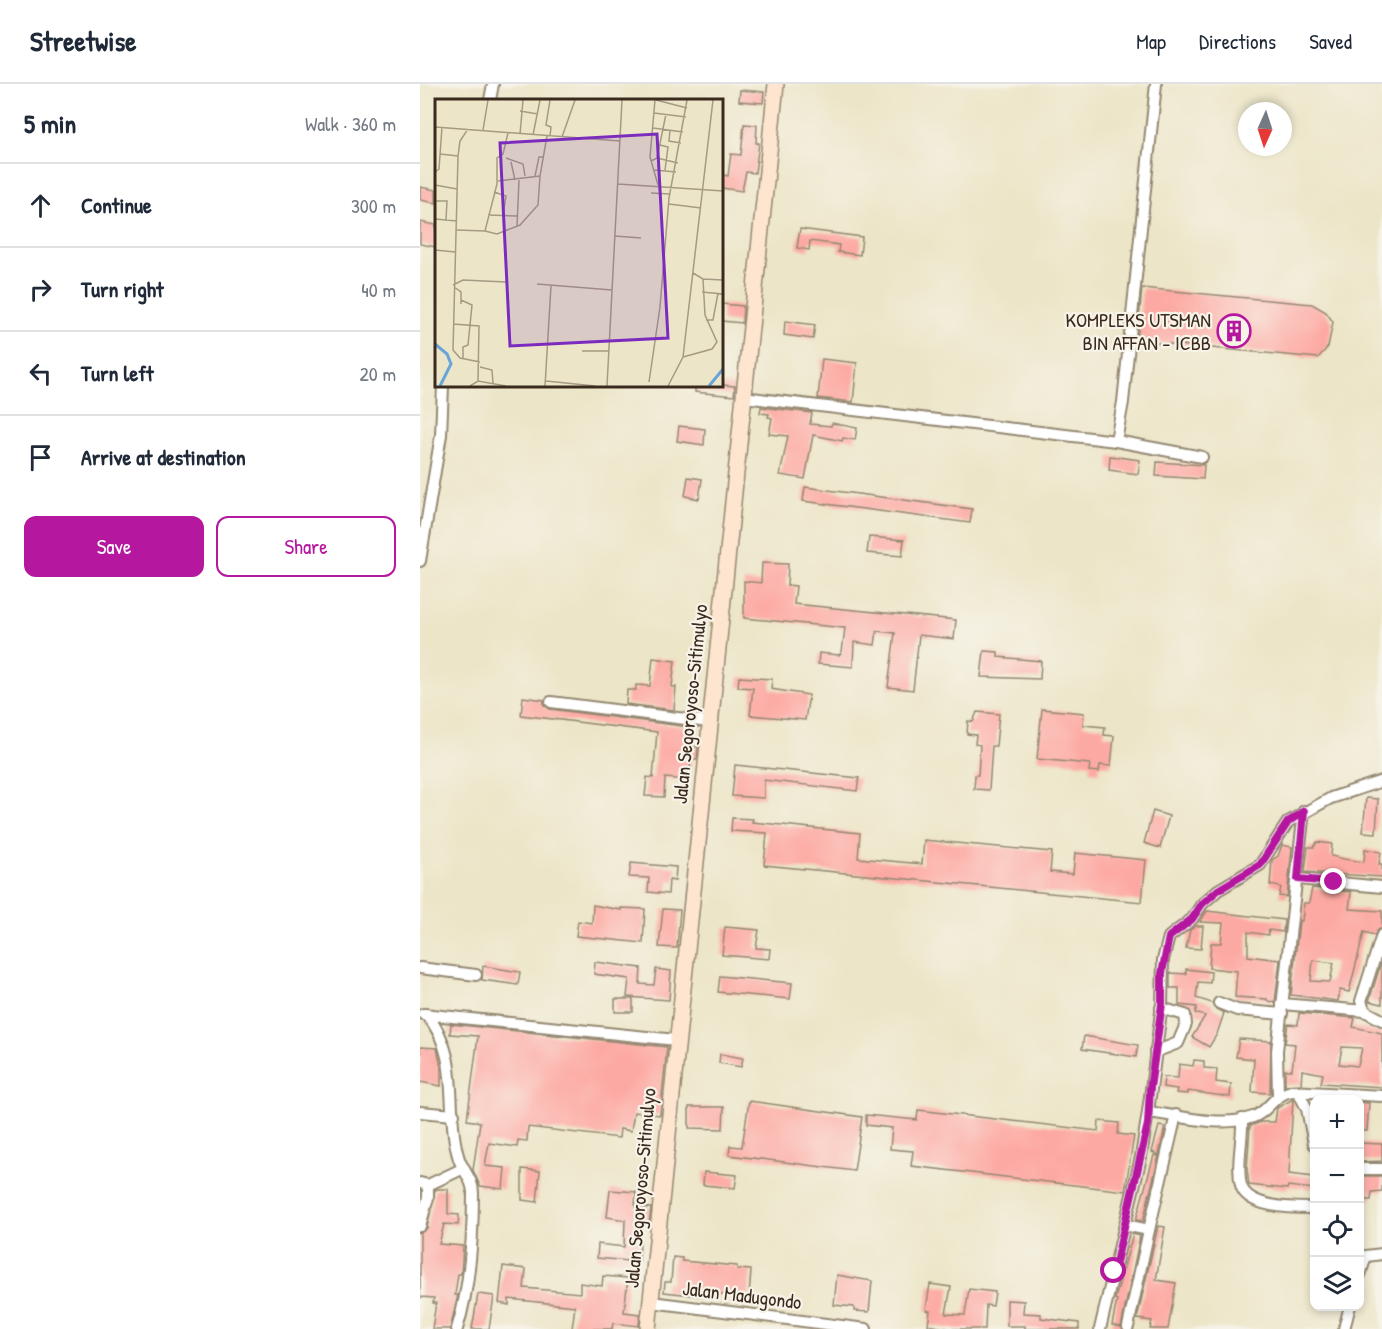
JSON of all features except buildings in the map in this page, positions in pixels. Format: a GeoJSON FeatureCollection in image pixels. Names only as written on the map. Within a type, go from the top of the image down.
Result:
{"type":"FeatureCollection","features":[{"type":"Feature","properties":{"kind":"main road","name":"Jalan Segoroyoso-Sitimulyo"},"geometry":{"type":"LineString","coordinates":[[648,1329],[776,84]]}},
{"type":"Feature","properties":{"kind":"street"},"geometry":{"type":"LineString","coordinates":[[490,99],[493,84]]}},
{"type":"Feature","properties":{"kind":"street"},"geometry":{"type":"LineString","coordinates":[[1116,441],[1123,402],[1156,84]]}},
{"type":"Feature","properties":{"kind":"street"},"geometry":{"type":"LineString","coordinates":[[420,561],[441,435],[443,387]]}},
{"type":"Feature","properties":{"kind":"street"},"geometry":{"type":"LineString","coordinates":[[743,397],[1116,441],[1202,457]]}},
{"type":"Feature","properties":{"kind":"street"},"geometry":{"type":"LineString","coordinates":[[551,702],[709,722]]}},
{"type":"Feature","properties":{"kind":"street"},"geometry":{"type":"LineString","coordinates":[[1100,1329],[1125,1225],[1148,1112],[1161,1008],[1163,960],[1169,937],[1192,919],[1202,904],[1218,890],[1260,865],[1288,822],[1304,811],[1331,798],[1382,781]]}},
{"type":"Feature","properties":{"kind":"street"},"geometry":{"type":"LineString","coordinates":[[1278,1095],[1277,1051],[1304,811]]}},
{"type":"Feature","properties":{"kind":"street"},"geometry":{"type":"LineString","coordinates":[[1298,879],[1382,886]]}},
{"type":"Feature","properties":{"kind":"street"},"geometry":{"type":"LineString","coordinates":[[1365,1011],[1361,1001],[1382,935]]}},
{"type":"Feature","properties":{"kind":"street"},"geometry":{"type":"LineString","coordinates":[[420,968],[476,975]]}},
{"type":"Feature","properties":{"kind":"street"},"geometry":{"type":"LineString","coordinates":[[1219,1003],[1237,1010],[1365,1011],[1382,1020]]}},
{"type":"Feature","properties":{"kind":"street"},"geometry":{"type":"LineString","coordinates":[[1155,1052],[1178,1043],[1186,1024],[1185,1015],[1161,1008]]}},
{"type":"Feature","properties":{"kind":"street"},"geometry":{"type":"LineString","coordinates":[[423,1014],[676,1040]]}},
{"type":"Feature","properties":{"kind":"street"},"geometry":{"type":"LineString","coordinates":[[423,1014],[434,1024],[445,1050],[459,1160],[472,1183],[466,1285],[457,1329]]}},
{"type":"Feature","properties":{"kind":"street"},"geometry":{"type":"LineString","coordinates":[[1148,1112],[1231,1120],[1253,1117],[1267,1108],[1278,1095],[1298,1091],[1382,1096]]}},
{"type":"Feature","properties":{"kind":"street"},"geometry":{"type":"LineString","coordinates":[[1298,1091],[1307,1109],[1310,1124]]}},
{"type":"Feature","properties":{"kind":"street"},"geometry":{"type":"LineString","coordinates":[[420,1112],[454,1114]]}},
{"type":"Feature","properties":{"kind":"street"},"geometry":{"type":"LineString","coordinates":[[1128,1327],[1176,1115]]}},
{"type":"Feature","properties":{"kind":"street"},"geometry":{"type":"LineString","coordinates":[[1242,1119],[1240,1176],[1246,1194],[1278,1207],[1310,1208]]}},
{"type":"Feature","properties":{"kind":"street"},"geometry":{"type":"LineString","coordinates":[[420,1226],[428,1198],[424,1184],[464,1168]]}},
{"type":"Feature","properties":{"kind":"street"},"geometry":{"type":"LineString","coordinates":[[1364,1169],[1382,1169]]}},
{"type":"Feature","properties":{"kind":"street"},"geometry":{"type":"LineString","coordinates":[[1125,1225],[1149,1230]]}},
{"type":"Feature","properties":{"kind":"street"},"geometry":{"type":"LineString","coordinates":[[1364,1261],[1366,1256],[1382,1254]]}},
{"type":"Feature","properties":{"kind":"street","name":"Jalan Madugondo"},"geometry":{"type":"LineString","coordinates":[[651,1302],[866,1329]]}},
{"type":"Feature","properties":{"kind":"street"},"geometry":{"type":"LineString","coordinates":[[1344,1329],[1349,1311]]}},
{"type":"Feature","properties":{"kind":"place","name":"KOMPLEKS UTSMAN BIN AFFAN - ICBB"},"geometry":{"type":"Point","coordinates":[1234,331]}},
{"type":"Feature","properties":{"kind":"route"},"geometry":{"type":"LineString","coordinates":[[1114,1271],[1148,1124],[1150,1088],[1162,1004],[1163,960],[1169,937],[1192,919],[1202,904],[1218,890],[1260,865],[1288,822],[1304,811],[1298,879],[1334,882]]}}]}
